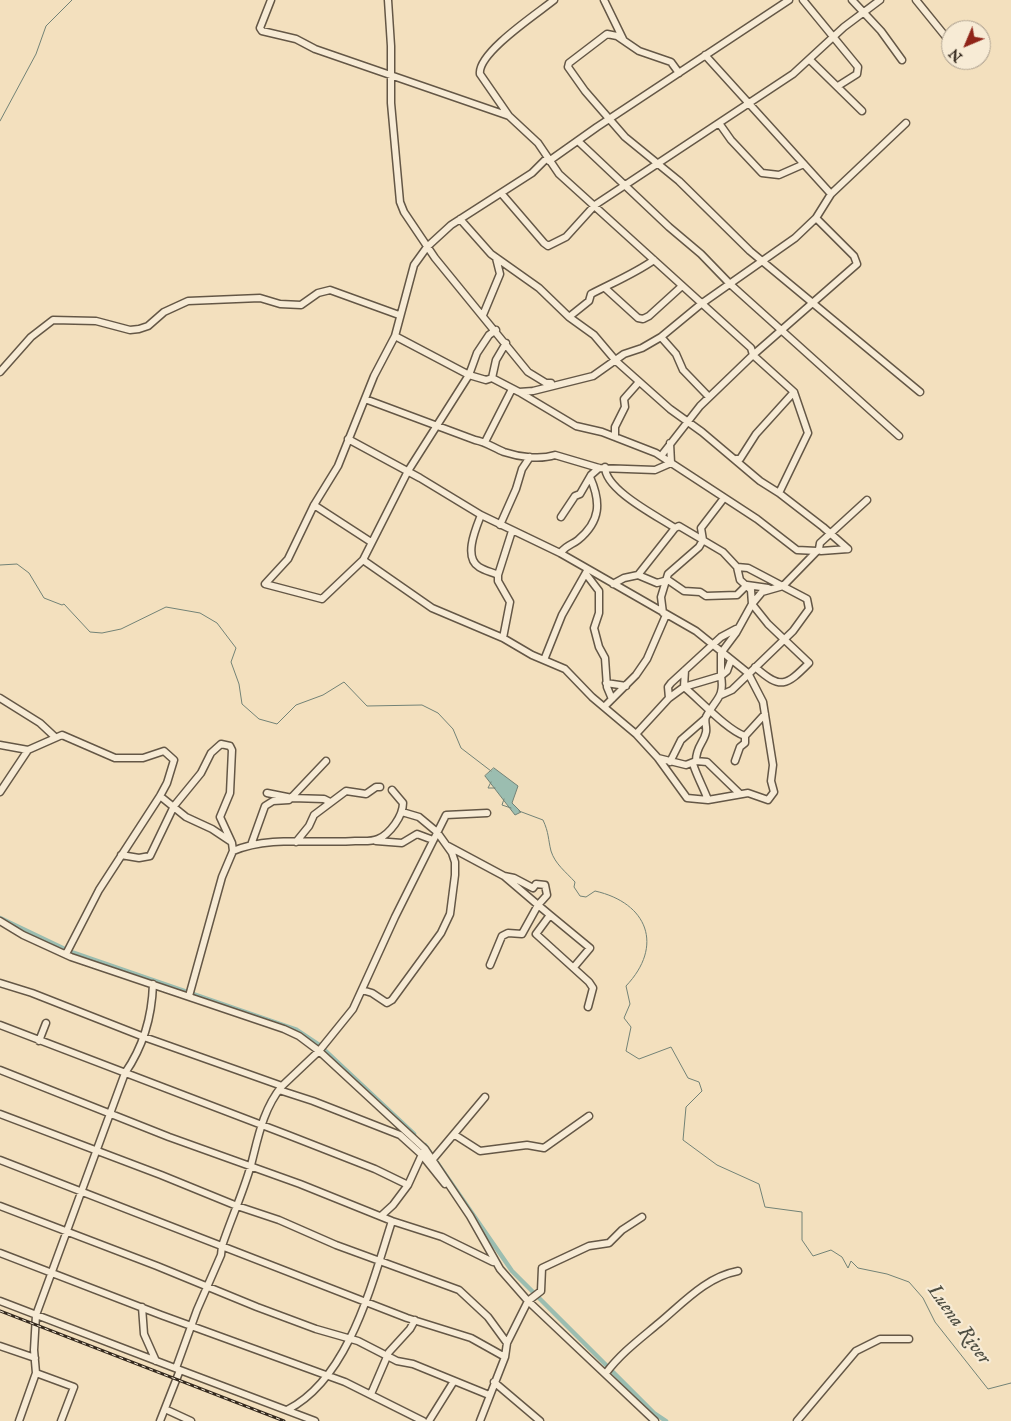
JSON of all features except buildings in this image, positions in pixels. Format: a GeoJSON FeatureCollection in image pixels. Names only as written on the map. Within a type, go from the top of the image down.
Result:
{"type":"FeatureCollection","features":[{"type":"Feature","properties":{"kind":"street"},"geometry":{"type":"LineString","coordinates":[[271,0],[260,28],[262,31],[296,39],[315,49],[508,116]]}},
{"type":"Feature","properties":{"kind":"street"},"geometry":{"type":"LineString","coordinates":[[388,0],[391,103],[400,202],[426,246],[496,330],[528,372],[546,383],[568,383],[593,376],[624,354],[642,348],[661,337],[701,304],[795,238],[816,218],[831,194],[906,123]]}},
{"type":"Feature","properties":{"kind":"street"},"geometry":{"type":"LineString","coordinates":[[554,0],[502,41],[480,70],[508,116],[534,138],[549,162],[750,348],[753,355],[794,392],[808,433],[779,493]]}},
{"type":"Feature","properties":{"kind":"street"},"geometry":{"type":"LineString","coordinates":[[604,0],[623,40]]}},
{"type":"Feature","properties":{"kind":"street"},"geometry":{"type":"LineString","coordinates":[[496,330],[489,335],[477,352],[469,375],[408,471],[362,560],[322,599],[264,584],[288,559],[314,505],[338,466],[365,399],[394,336],[412,270],[426,246],[460,219],[549,162],[608,119],[789,0]]}},
{"type":"Feature","properties":{"kind":"street"},"geometry":{"type":"LineString","coordinates":[[803,0],[848,53],[859,71],[838,86]]}},
{"type":"Feature","properties":{"kind":"street"},"geometry":{"type":"LineString","coordinates":[[852,0],[880,31],[902,60]]}},
{"type":"Feature","properties":{"kind":"street"},"geometry":{"type":"LineString","coordinates":[[501,193],[548,246],[566,237],[595,205],[748,106],[810,60],[834,37],[880,0]]}},
{"type":"Feature","properties":{"kind":"street"},"geometry":{"type":"LineString","coordinates":[[916,0],[941,31]]}},
{"type":"Feature","properties":{"kind":"street"},"geometry":{"type":"LineString","coordinates":[[679,73],[671,62],[639,50],[623,40],[607,34],[569,63],[568,67],[570,73],[608,119],[764,261],[920,392]]}},
{"type":"Feature","properties":{"kind":"street"},"geometry":{"type":"LineString","coordinates":[[705,55],[748,106],[831,194]]}},
{"type":"Feature","properties":{"kind":"street"},"geometry":{"type":"LineString","coordinates":[[810,60],[862,111]]}},
{"type":"Feature","properties":{"kind":"street"},"geometry":{"type":"LineString","coordinates":[[719,123],[736,146],[762,173],[779,175],[804,164]]}},
{"type":"Feature","properties":{"kind":"street"},"geometry":{"type":"LineString","coordinates":[[578,141],[627,185],[669,227],[701,254],[730,284],[899,436]]}},
{"type":"Feature","properties":{"kind":"street"},"geometry":{"type":"LineString","coordinates":[[661,456],[687,421],[709,397],[858,261],[816,218]]}},
{"type":"Feature","properties":{"kind":"street"},"geometry":{"type":"LineString","coordinates":[[394,336],[469,375],[486,380],[492,378],[576,426],[615,438],[661,456],[758,519],[797,550],[848,549],[779,493],[760,481],[736,459],[639,382],[616,361],[594,336],[569,317],[539,288],[496,257],[460,219]]}},
{"type":"Feature","properties":{"kind":"street"},"geometry":{"type":"LineString","coordinates":[[483,315],[500,274],[496,257]]}},
{"type":"Feature","properties":{"kind":"street"},"geometry":{"type":"LineString","coordinates":[[569,317],[589,301],[591,294],[654,260]]}},
{"type":"Feature","properties":{"kind":"street"},"geometry":{"type":"LineString","coordinates":[[500,274],[513,269]]}},
{"type":"Feature","properties":{"kind":"street"},"geometry":{"type":"LineString","coordinates":[[605,288],[638,318],[643,319],[649,316],[682,286]]}},
{"type":"Feature","properties":{"kind":"street"},"geometry":{"type":"LineString","coordinates":[[0,372],[31,337],[53,320],[96,321],[130,330],[140,329],[148,326],[164,312],[188,301],[260,298],[280,304],[301,305],[318,293],[330,290],[399,315]]}},
{"type":"Feature","properties":{"kind":"street"},"geometry":{"type":"LineString","coordinates":[[489,335],[490,324]]}},
{"type":"Feature","properties":{"kind":"street"},"geometry":{"type":"LineString","coordinates":[[661,337],[676,354],[683,370],[709,397]]}},
{"type":"Feature","properties":{"kind":"street"},"geometry":{"type":"LineString","coordinates":[[492,378],[496,360],[506,344]]}},
{"type":"Feature","properties":{"kind":"street"},"geometry":{"type":"LineString","coordinates":[[615,438],[615,427],[626,406],[624,399],[639,382]]}},
{"type":"Feature","properties":{"kind":"street"},"geometry":{"type":"LineString","coordinates":[[516,390],[533,391],[555,384]]}},
{"type":"Feature","properties":{"kind":"street"},"geometry":{"type":"LineString","coordinates":[[485,442],[516,390]]}},
{"type":"Feature","properties":{"kind":"street"},"geometry":{"type":"LineString","coordinates":[[736,459],[740,459],[756,434],[794,392]]}},
{"type":"Feature","properties":{"kind":"street"},"geometry":{"type":"LineString","coordinates":[[365,399],[485,442],[502,451],[530,457],[556,455],[602,468],[655,470],[671,463]]}},
{"type":"Feature","properties":{"kind":"street"},"geometry":{"type":"LineString","coordinates":[[348,439],[408,471],[481,515],[560,553],[587,572],[634,594],[664,614],[696,631],[721,653],[748,672],[762,698],[773,765],[771,781],[774,792],[768,800],[750,793],[708,800],[687,798],[658,758],[636,734],[604,707],[565,669],[503,638],[432,608],[362,560]]}},
{"type":"Feature","properties":{"kind":"street"},"geometry":{"type":"LineString","coordinates":[[670,443],[671,463]]}},
{"type":"Feature","properties":{"kind":"street"},"geometry":{"type":"LineString","coordinates":[[500,525],[516,489],[522,469],[530,457]]}},
{"type":"Feature","properties":{"kind":"street"},"geometry":{"type":"LineString","coordinates":[[560,553],[569,543],[578,540],[597,514],[598,497],[588,465]]}},
{"type":"Feature","properties":{"kind":"street"},"geometry":{"type":"LineString","coordinates":[[561,517],[575,496],[580,494],[590,476],[602,468]]}},
{"type":"Feature","properties":{"kind":"street"},"geometry":{"type":"LineString","coordinates":[[602,468],[607,477],[632,501],[675,528],[681,527],[723,552],[737,567],[740,580],[751,590],[752,604],[809,663],[794,678],[778,684],[755,667]]}},
{"type":"Feature","properties":{"kind":"street"},"geometry":{"type":"LineString","coordinates":[[604,707],[626,686],[647,659],[664,614],[660,601],[666,580],[670,572],[695,552],[702,540],[701,528],[724,498]]}},
{"type":"Feature","properties":{"kind":"street"},"geometry":{"type":"LineString","coordinates":[[670,762],[680,742],[705,719],[721,695],[723,688],[721,653],[752,604],[762,592],[783,586],[818,550],[820,543],[868,500]]}},
{"type":"Feature","properties":{"kind":"street"},"geometry":{"type":"LineString","coordinates":[[314,505],[371,542]]}},
{"type":"Feature","properties":{"kind":"street"},"geometry":{"type":"LineString","coordinates":[[481,515],[472,540],[473,561],[479,567],[498,575]]}},
{"type":"Feature","properties":{"kind":"street"},"geometry":{"type":"LineString","coordinates":[[638,576],[675,528]]}},
{"type":"Feature","properties":{"kind":"street"},"geometry":{"type":"LineString","coordinates":[[503,638],[510,602],[498,581],[498,575],[512,531]]}},
{"type":"Feature","properties":{"kind":"street"},"geometry":{"type":"LineString","coordinates":[[721,695],[732,690],[784,638],[803,617],[809,604],[804,596],[748,568],[737,567]]}},
{"type":"Feature","properties":{"kind":"street"},"geometry":{"type":"LineString","coordinates":[[544,660],[562,615],[587,572]]}},
{"type":"Feature","properties":{"kind":"street"},"geometry":{"type":"LineString","coordinates":[[587,572],[599,591],[599,613],[594,626],[598,647],[605,658],[606,683],[612,699]]}},
{"type":"Feature","properties":{"kind":"street"},"geometry":{"type":"LineString","coordinates":[[613,584],[624,578],[638,576],[657,583],[666,580],[684,591],[700,592],[706,596],[737,595],[747,585]]}},
{"type":"Feature","properties":{"kind":"street"},"geometry":{"type":"LineString","coordinates":[[747,585],[772,588]]}},
{"type":"Feature","properties":{"kind":"street"},"geometry":{"type":"LineString","coordinates":[[669,698],[669,685],[712,645],[736,629]]}},
{"type":"Feature","properties":{"kind":"street"},"geometry":{"type":"LineString","coordinates":[[636,734],[669,698],[684,687],[721,676],[727,671],[731,660]]}},
{"type":"Feature","properties":{"kind":"street"},"geometry":{"type":"LineString","coordinates":[[684,687],[685,670]]}},
{"type":"Feature","properties":{"kind":"street"},"geometry":{"type":"LineString","coordinates":[[606,683],[626,686]]}},
{"type":"Feature","properties":{"kind":"street"},"geometry":{"type":"LineString","coordinates":[[684,687],[734,731],[745,736]]}},
{"type":"Feature","properties":{"kind":"street"},"geometry":{"type":"LineString","coordinates":[[0,698],[40,723],[55,737]]}},
{"type":"Feature","properties":{"kind":"street"},"geometry":{"type":"LineString","coordinates":[[735,761],[740,747],[745,743],[745,736],[764,714]]}},
{"type":"Feature","properties":{"kind":"street"},"geometry":{"type":"LineString","coordinates":[[705,719],[706,732],[697,749],[694,769],[700,778],[708,800]]}},
{"type":"Feature","properties":{"kind":"street"},"geometry":{"type":"LineString","coordinates":[[0,792],[28,750],[55,737],[65,735],[115,758],[143,758],[164,751],[169,753],[174,764],[160,796],[99,890],[66,954]]}},
{"type":"Feature","properties":{"kind":"street"},"geometry":{"type":"LineString","coordinates":[[121,855],[139,858],[150,856],[174,806],[201,773],[211,753],[221,744],[230,746],[230,793],[220,817],[232,843],[233,851],[222,877],[189,996]]}},
{"type":"Feature","properties":{"kind":"street"},"geometry":{"type":"LineString","coordinates":[[0,745],[28,750]]}},
{"type":"Feature","properties":{"kind":"street"},"geometry":{"type":"LineString","coordinates":[[658,758],[686,765],[703,760],[711,764],[740,794]]}},
{"type":"Feature","properties":{"kind":"street"},"geometry":{"type":"LineString","coordinates":[[251,845],[265,806],[273,801],[292,798],[326,761]]}},
{"type":"Feature","properties":{"kind":"street"},"geometry":{"type":"LineString","coordinates":[[296,842],[309,826],[314,815],[346,790],[366,794],[376,787],[380,787]]}},
{"type":"Feature","properties":{"kind":"street"},"geometry":{"type":"LineString","coordinates":[[372,841],[386,835],[402,812],[403,803],[392,790]]}},
{"type":"Feature","properties":{"kind":"street"},"geometry":{"type":"LineString","coordinates":[[266,793],[292,798],[324,799],[330,802]]}},
{"type":"Feature","properties":{"kind":"street"},"geometry":{"type":"LineString","coordinates":[[160,796],[186,817],[212,829],[232,843],[242,847]]}},
{"type":"Feature","properties":{"kind":"street"},"geometry":{"type":"LineString","coordinates":[[362,990],[372,993],[387,1003],[392,1000],[441,932],[450,914],[455,862],[436,832],[419,817],[402,812]]}},
{"type":"Feature","properties":{"kind":"street"},"geometry":{"type":"LineString","coordinates":[[160,1421],[192,1326],[221,1255],[222,1246],[251,1165],[262,1125],[280,1088],[319,1051],[346,1020],[436,832],[446,815],[487,813]]}},
{"type":"Feature","properties":{"kind":"street"},"geometry":{"type":"LineString","coordinates":[[233,851],[251,845],[296,842],[372,841],[402,843],[417,834],[433,840]]}},
{"type":"Feature","properties":{"kind":"street"},"geometry":{"type":"LineString","coordinates":[[445,845],[504,876],[590,948],[574,967]]}},
{"type":"Feature","properties":{"kind":"street"},"geometry":{"type":"LineString","coordinates":[[490,965],[502,936],[508,932],[522,934],[538,905],[547,895],[545,885],[536,884],[533,888],[514,878],[504,876]]}},
{"type":"Feature","properties":{"kind":"street"},"geometry":{"type":"LineString","coordinates":[[550,915],[536,934],[574,967],[593,988],[588,1007]]}},
{"type":"Feature","properties":{"kind":"street"},"geometry":{"type":"LineString","coordinates":[[0,921],[23,936],[66,954],[284,1029],[299,1036],[319,1051],[423,1152],[461,1207],[470,1216]]}},
{"type":"Feature","properties":{"kind":"street"},"geometry":{"type":"LineString","coordinates":[[0,983],[32,993],[280,1088],[394,1132],[404,1138],[433,1159],[470,1216],[494,1263],[528,1301],[655,1421]]}},
{"type":"Feature","properties":{"kind":"street"},"geometry":{"type":"LineString","coordinates":[[19,1421],[36,1372],[36,1316],[80,1190],[97,1151],[125,1073],[144,1037],[151,1011],[153,984]]}},
{"type":"Feature","properties":{"kind":"street"},"geometry":{"type":"LineString","coordinates":[[39,1041],[46,1023]]}},
{"type":"Feature","properties":{"kind":"street"},"geometry":{"type":"LineString","coordinates":[[0,1025],[375,1169],[408,1185]]}},
{"type":"Feature","properties":{"kind":"street"},"geometry":{"type":"LineString","coordinates":[[0,1070],[251,1165],[392,1221],[442,1237],[494,1263]]}},
{"type":"Feature","properties":{"kind":"street"},"geometry":{"type":"LineString","coordinates":[[433,1159],[485,1097]]}},
{"type":"Feature","properties":{"kind":"street"},"geometry":{"type":"LineString","coordinates":[[0,1114],[237,1206],[279,1220],[379,1261],[459,1290],[488,1317],[507,1343]]}},
{"type":"Feature","properties":{"kind":"street"},"geometry":{"type":"LineString","coordinates":[[455,1135],[480,1151],[527,1145],[544,1148],[588,1116]]}},
{"type":"Feature","properties":{"kind":"street"},"geometry":{"type":"LineString","coordinates":[[381,1216],[393,1205],[408,1185],[423,1152]]}},
{"type":"Feature","properties":{"kind":"street"},"geometry":{"type":"LineString","coordinates":[[0,1160],[415,1320],[471,1338],[505,1357]]}},
{"type":"Feature","properties":{"kind":"street"},"geometry":{"type":"LineString","coordinates":[[0,1206],[316,1329],[351,1339],[387,1357],[414,1364],[489,1395]]}},
{"type":"Feature","properties":{"kind":"street"},"geometry":{"type":"LineString","coordinates":[[480,1421],[505,1357],[507,1343],[528,1301],[540,1293],[543,1267],[589,1246],[608,1243],[622,1230],[642,1217]]}},
{"type":"Feature","properties":{"kind":"street"},"geometry":{"type":"LineString","coordinates":[[287,1410],[306,1399],[327,1375],[351,1339],[366,1301],[392,1221]]}},
{"type":"Feature","properties":{"kind":"street"},"geometry":{"type":"LineString","coordinates":[[0,1253],[327,1375],[371,1394],[424,1421]]}},
{"type":"Feature","properties":{"kind":"street"},"geometry":{"type":"LineString","coordinates":[[606,1373],[641,1337],[695,1292],[722,1275],[738,1271]]}},
{"type":"Feature","properties":{"kind":"street"},"geometry":{"type":"LineString","coordinates":[[0,1301],[316,1421]]}},
{"type":"Feature","properties":{"kind":"street"},"geometry":{"type":"LineString","coordinates":[[142,1307],[144,1334],[156,1361]]}},
{"type":"Feature","properties":{"kind":"street"},"geometry":{"type":"LineString","coordinates":[[371,1394],[387,1357],[415,1320]]}},
{"type":"Feature","properties":{"kind":"street"},"geometry":{"type":"LineString","coordinates":[[798,1421],[856,1351],[880,1339],[895,1338],[909,1340]]}},
{"type":"Feature","properties":{"kind":"street"},"geometry":{"type":"LineString","coordinates":[[0,1346],[35,1358]]}},
{"type":"Feature","properties":{"kind":"street"},"geometry":{"type":"LineString","coordinates":[[36,1372],[74,1388],[61,1421]]}},
{"type":"Feature","properties":{"kind":"street"},"geometry":{"type":"LineString","coordinates":[[429,1421],[454,1381]]}},
{"type":"Feature","properties":{"kind":"street"},"geometry":{"type":"LineString","coordinates":[[494,1382],[540,1421]]}},
{"type":"Feature","properties":{"kind":"street"},"geometry":{"type":"LineString","coordinates":[[165,1410],[191,1421]]}},
{"type":"Feature","properties":{"kind":"shaded area"},"geometry":{"type":"Polygon","coordinates":[[[494,768],[518,786],[512,803],[521,812],[515,815],[485,776],[494,768]]]}},
{"type":"Feature","properties":{"kind":"waterway"},"geometry":{"type":"LineString","coordinates":[[0,121],[36,54],[46,26],[72,0]]}},
{"type":"Feature","properties":{"kind":"waterway","name":"Luena River"},"geometry":{"type":"LineString","coordinates":[[0,565],[17,564],[29,573],[44,598],[62,605],[64,604],[90,632],[102,633],[121,629],[166,607],[200,613],[217,623],[236,648],[231,662],[239,684],[242,704],[259,719],[277,724],[296,705],[323,695],[344,682],[367,706],[422,705],[438,713],[453,729],[461,748],[491,771]]}},
{"type":"Feature","properties":{"kind":"waterway","name":"Luena River"},"geometry":{"type":"LineString","coordinates":[[491,782],[488,788],[495,788]]}},
{"type":"Feature","properties":{"kind":"waterway","name":"Luena River"},"geometry":{"type":"LineString","coordinates":[[504,799],[502,805],[511,808]]}},
{"type":"Feature","properties":{"kind":"waterway","name":"Luena River"},"geometry":{"type":"LineString","coordinates":[[519,811],[543,820],[553,856],[561,868],[575,882],[574,887],[580,896],[586,897],[595,891],[613,897],[628,905],[638,916],[645,928],[647,942],[645,956],[638,971],[626,986],[630,1004],[624,1018],[631,1027],[626,1051],[639,1059],[671,1047],[688,1078],[699,1082],[702,1091],[686,1107],[683,1140],[717,1165],[759,1184],[765,1207],[802,1212],[802,1240],[813,1256],[831,1250],[842,1257],[848,1268],[851,1261],[858,1268],[887,1274],[909,1282],[923,1298],[935,1322],[988,1389],[1011,1383]]}},
{"type":"Feature","properties":{"kind":"waterway"},"geometry":{"type":"LineString","coordinates":[[0,918],[71,952],[297,1030],[318,1044],[414,1134]]}},
{"type":"Feature","properties":{"kind":"waterway"},"geometry":{"type":"LineString","coordinates":[[425,1145],[512,1271],[654,1413],[666,1421]]}},
{"type":"Feature","properties":{"kind":"railway"},"geometry":{"type":"LineString","coordinates":[[0,1311],[284,1421]]}}]}
